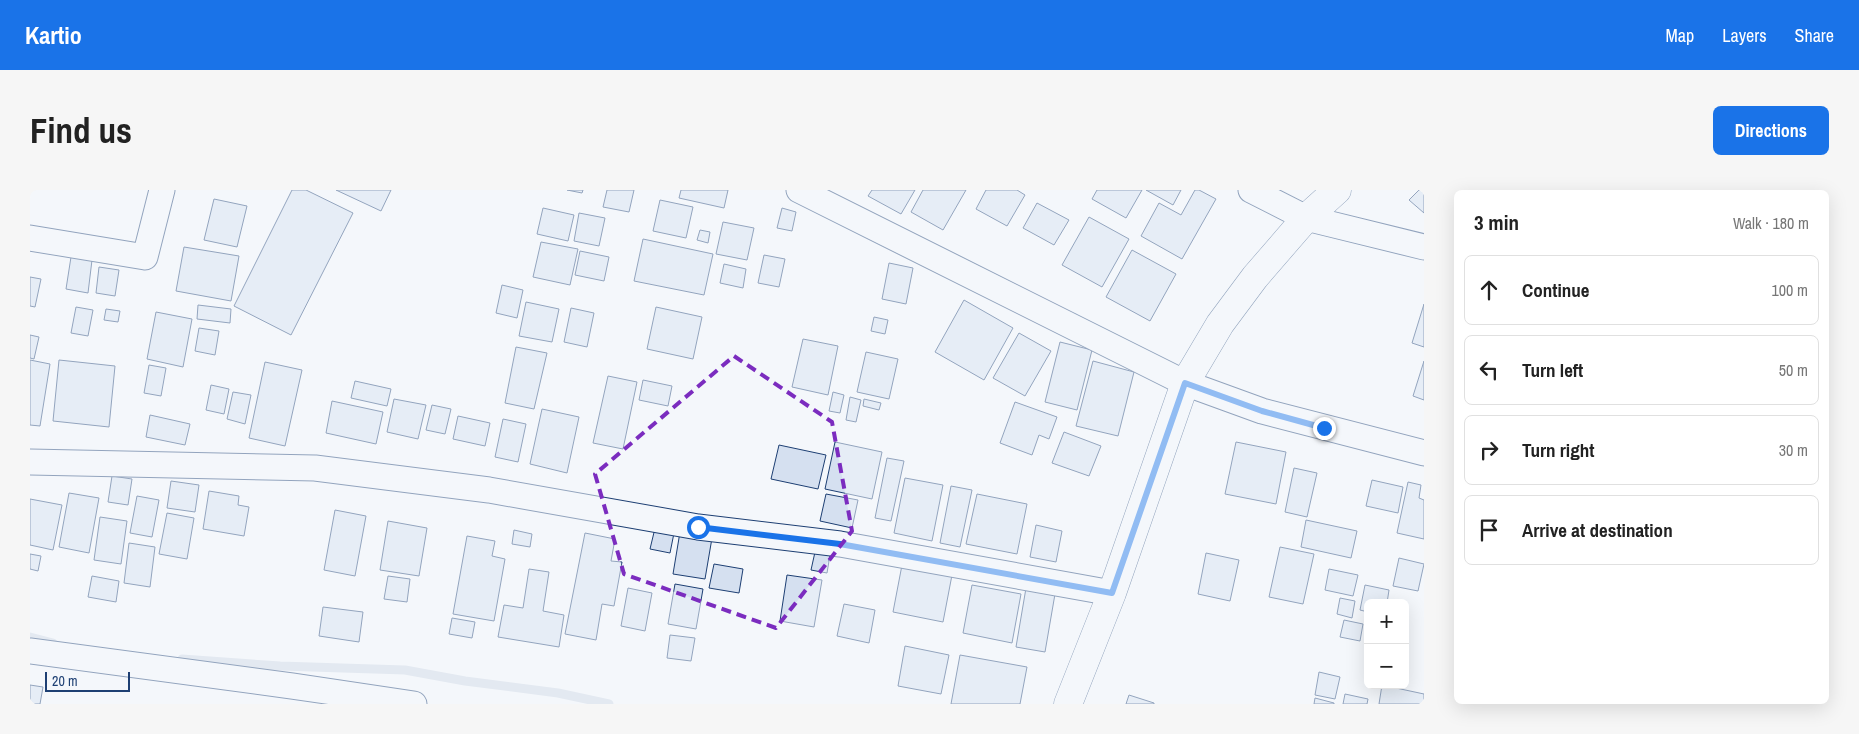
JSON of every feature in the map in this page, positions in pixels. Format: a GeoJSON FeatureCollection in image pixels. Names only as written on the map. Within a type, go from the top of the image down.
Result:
{"type":"FeatureCollection","features":[{"type":"Feature","properties":{"kind":"street"},"geometry":{"type":"LineString","coordinates":[[30,238],[145,257],[162,190]]}},
{"type":"Feature","properties":{"kind":"street"},"geometry":{"type":"LineString","coordinates":[[799,190],[1185,383],[1262,411],[1424,453]]}},
{"type":"Feature","properties":{"kind":"street"},"geometry":{"type":"LineString","coordinates":[[1251,190],[1306,218],[1424,247]]}},
{"type":"Feature","properties":{"kind":"street"},"geometry":{"type":"LineString","coordinates":[[1068,704],[1112,593],[1185,383],[1226,316],[1255,277],[1306,218],[1337,190]]}},
{"type":"Feature","properties":{"kind":"street"},"geometry":{"type":"LineString","coordinates":[[30,462],[315,468],[489,490],[698,527],[840,544],[1112,593]]}},
{"type":"Feature","properties":{"kind":"street"},"geometry":{"type":"LineString","coordinates":[[30,651],[414,704]]}},
{"type":"Feature","properties":{"kind":"highlighted area"},"geometry":{"type":"Polygon","coordinates":[[[734,356],[832,422],[852,531],[776,628],[624,574],[595,474],[734,356]]]}},
{"type":"Feature","properties":{"kind":"building"},"geometry":{"type":"Polygon","coordinates":[[[292,190],[306,190],[353,213],[291,335],[234,306],[292,190]]]}},
{"type":"Feature","properties":{"kind":"building"},"geometry":{"type":"Polygon","coordinates":[[[336,190],[391,190],[381,211],[336,190]]]}},
{"type":"Feature","properties":{"kind":"building"},"geometry":{"type":"Polygon","coordinates":[[[567,190],[583,190],[582,193],[567,190]]]}},
{"type":"Feature","properties":{"kind":"building"},"geometry":{"type":"Polygon","coordinates":[[[607,190],[634,190],[629,212],[603,207],[607,190]]]}},
{"type":"Feature","properties":{"kind":"building"},"geometry":{"type":"Polygon","coordinates":[[[681,190],[728,190],[724,208],[679,198],[681,190]]]}},
{"type":"Feature","properties":{"kind":"building"},"geometry":{"type":"Polygon","coordinates":[[[872,190],[915,190],[901,214],[868,196],[872,190]]]}},
{"type":"Feature","properties":{"kind":"building"},"geometry":{"type":"Polygon","coordinates":[[[923,190],[966,190],[943,230],[911,212],[923,190]]]}},
{"type":"Feature","properties":{"kind":"building"},"geometry":{"type":"Polygon","coordinates":[[[986,190],[1017,190],[1025,195],[1007,226],[976,209],[986,190]]]}},
{"type":"Feature","properties":{"kind":"building"},"geometry":{"type":"Polygon","coordinates":[[[1097,190],[1142,190],[1126,218],[1092,199],[1097,190]]]}},
{"type":"Feature","properties":{"kind":"building"},"geometry":{"type":"Polygon","coordinates":[[[1146,190],[1181,190],[1173,205],[1146,190]]]}},
{"type":"Feature","properties":{"kind":"building"},"geometry":{"type":"Polygon","coordinates":[[[1195,190],[1199,190],[1216,199],[1182,259],[1141,236],[1159,203],[1181,215],[1195,190]]]}},
{"type":"Feature","properties":{"kind":"building"},"geometry":{"type":"Polygon","coordinates":[[[1419,190],[1424,190],[1424,213],[1409,200],[1419,190]]]}},
{"type":"Feature","properties":{"kind":"building"},"geometry":{"type":"Polygon","coordinates":[[[214,199],[247,206],[237,247],[204,240],[214,199]]]}},
{"type":"Feature","properties":{"kind":"building"},"geometry":{"type":"Polygon","coordinates":[[[660,200],[693,207],[686,238],[653,231],[660,200]]]}},
{"type":"Feature","properties":{"kind":"building"},"geometry":{"type":"Polygon","coordinates":[[[1037,203],[1069,220],[1054,245],[1023,228],[1037,203]]]}},
{"type":"Feature","properties":{"kind":"building"},"geometry":{"type":"Polygon","coordinates":[[[543,208],[574,215],[568,241],[537,234],[543,208]]]}},
{"type":"Feature","properties":{"kind":"building"},"geometry":{"type":"Polygon","coordinates":[[[782,208],[796,212],[792,231],[777,228],[782,208]]]}},
{"type":"Feature","properties":{"kind":"building"},"geometry":{"type":"Polygon","coordinates":[[[579,213],[605,218],[599,246],[574,241],[579,213]]]}},
{"type":"Feature","properties":{"kind":"building"},"geometry":{"type":"Polygon","coordinates":[[[1089,217],[1129,239],[1102,287],[1062,265],[1089,217]]]}},
{"type":"Feature","properties":{"kind":"building"},"geometry":{"type":"Polygon","coordinates":[[[723,222],[754,228],[747,260],[716,254],[723,222]]]}},
{"type":"Feature","properties":{"kind":"building"},"geometry":{"type":"Polygon","coordinates":[[[700,230],[710,232],[708,243],[697,240],[700,230]]]}},
{"type":"Feature","properties":{"kind":"building"},"geometry":{"type":"Polygon","coordinates":[[[643,239],[713,254],[704,295],[634,281],[643,239]]]}},
{"type":"Feature","properties":{"kind":"building"},"geometry":{"type":"Polygon","coordinates":[[[541,242],[578,249],[570,285],[533,277],[541,242]]]}},
{"type":"Feature","properties":{"kind":"building"},"geometry":{"type":"Polygon","coordinates":[[[184,247],[239,256],[231,301],[176,291],[184,247]]]}},
{"type":"Feature","properties":{"kind":"building"},"geometry":{"type":"Polygon","coordinates":[[[1132,250],[1176,274],[1150,321],[1106,297],[1132,250]]]}},
{"type":"Feature","properties":{"kind":"building"},"geometry":{"type":"Polygon","coordinates":[[[580,251],[609,257],[604,281],[575,275],[580,251]]]}},
{"type":"Feature","properties":{"kind":"building"},"geometry":{"type":"Polygon","coordinates":[[[764,255],[785,259],[779,287],[758,283],[764,255]]]}},
{"type":"Feature","properties":{"kind":"building"},"geometry":{"type":"Polygon","coordinates":[[[71,257],[92,260],[88,293],[66,289],[71,257]]]}},
{"type":"Feature","properties":{"kind":"building"},"geometry":{"type":"Polygon","coordinates":[[[889,263],[913,268],[906,304],[882,299],[889,263]]]}},
{"type":"Feature","properties":{"kind":"building"},"geometry":{"type":"Polygon","coordinates":[[[724,264],[746,269],[743,288],[720,283],[724,264]]]}},
{"type":"Feature","properties":{"kind":"building"},"geometry":{"type":"Polygon","coordinates":[[[99,267],[119,270],[115,296],[96,293],[99,267]]]}},
{"type":"Feature","properties":{"kind":"building"},"geometry":{"type":"Polygon","coordinates":[[[30,277],[41,279],[35,307],[30,306],[30,277]]]}},
{"type":"Feature","properties":{"kind":"building"},"geometry":{"type":"Polygon","coordinates":[[[502,285],[523,290],[517,318],[496,313],[502,285]]]}},
{"type":"Feature","properties":{"kind":"building"},"geometry":{"type":"Polygon","coordinates":[[[964,300],[1013,328],[984,380],[935,352],[964,300]]]}},
{"type":"Feature","properties":{"kind":"building"},"geometry":{"type":"Polygon","coordinates":[[[526,302],[559,309],[552,342],[519,336],[526,302]]]}},
{"type":"Feature","properties":{"kind":"building"},"geometry":{"type":"Polygon","coordinates":[[[1424,304],[1424,347],[1412,343],[1424,304]]]}},
{"type":"Feature","properties":{"kind":"building"},"geometry":{"type":"Polygon","coordinates":[[[198,305],[231,309],[230,323],[197,319],[198,305]]]}},
{"type":"Feature","properties":{"kind":"building"},"geometry":{"type":"Polygon","coordinates":[[[76,307],[93,310],[88,336],[71,333],[76,307]]]}},
{"type":"Feature","properties":{"kind":"building"},"geometry":{"type":"Polygon","coordinates":[[[656,307],[702,317],[693,359],[647,349],[656,307]]]}},
{"type":"Feature","properties":{"kind":"building"},"geometry":{"type":"Polygon","coordinates":[[[571,308],[594,313],[587,347],[564,342],[571,308]]]}},
{"type":"Feature","properties":{"kind":"building"},"geometry":{"type":"Polygon","coordinates":[[[106,309],[120,311],[118,322],[104,320],[106,309]]]}},
{"type":"Feature","properties":{"kind":"building"},"geometry":{"type":"Polygon","coordinates":[[[156,312],[192,319],[183,367],[147,359],[156,312]]]}},
{"type":"Feature","properties":{"kind":"building"},"geometry":{"type":"Polygon","coordinates":[[[874,317],[888,320],[885,334],[871,331],[874,317]]]}},
{"type":"Feature","properties":{"kind":"building"},"geometry":{"type":"Polygon","coordinates":[[[199,328],[219,331],[215,355],[195,351],[199,328]]]}},
{"type":"Feature","properties":{"kind":"building"},"geometry":{"type":"Polygon","coordinates":[[[1019,333],[1051,351],[1025,396],[993,378],[1019,333]]]}},
{"type":"Feature","properties":{"kind":"building"},"geometry":{"type":"Polygon","coordinates":[[[30,335],[39,337],[34,359],[30,358],[30,335]]]}},
{"type":"Feature","properties":{"kind":"building"},"geometry":{"type":"Polygon","coordinates":[[[803,339],[838,346],[828,395],[792,387],[803,339]]]}},
{"type":"Feature","properties":{"kind":"building"},"geometry":{"type":"Polygon","coordinates":[[[1060,342],[1092,350],[1077,410],[1045,402],[1060,342]]]}},
{"type":"Feature","properties":{"kind":"building"},"geometry":{"type":"Polygon","coordinates":[[[516,347],[547,353],[534,409],[505,403],[516,347]]]}},
{"type":"Feature","properties":{"kind":"building"},"geometry":{"type":"Polygon","coordinates":[[[866,352],[898,359],[889,399],[857,392],[866,352]]]}},
{"type":"Feature","properties":{"kind":"building"},"geometry":{"type":"Polygon","coordinates":[[[30,360],[50,364],[40,426],[30,425],[30,360]]]}},
{"type":"Feature","properties":{"kind":"building"},"geometry":{"type":"Polygon","coordinates":[[[59,360],[115,366],[109,427],[53,421],[59,360]]]}},
{"type":"Feature","properties":{"kind":"building"},"geometry":{"type":"Polygon","coordinates":[[[1093,361],[1134,372],[1118,436],[1076,426],[1093,361]]]}},
{"type":"Feature","properties":{"kind":"building"},"geometry":{"type":"Polygon","coordinates":[[[1424,361],[1424,400],[1413,396],[1424,361]]]}},
{"type":"Feature","properties":{"kind":"building"},"geometry":{"type":"Polygon","coordinates":[[[265,362],[302,370],[285,446],[249,438],[265,362]]]}},
{"type":"Feature","properties":{"kind":"building"},"geometry":{"type":"Polygon","coordinates":[[[149,365],[166,368],[161,396],[144,393],[149,365]]]}},
{"type":"Feature","properties":{"kind":"building"},"geometry":{"type":"Polygon","coordinates":[[[608,376],[637,382],[623,449],[593,443],[608,376]]]}},
{"type":"Feature","properties":{"kind":"building"},"geometry":{"type":"Polygon","coordinates":[[[643,380],[672,386],[668,406],[639,400],[643,380]]]}},
{"type":"Feature","properties":{"kind":"building"},"geometry":{"type":"Polygon","coordinates":[[[355,381],[391,389],[387,406],[351,398],[355,381]]]}},
{"type":"Feature","properties":{"kind":"building"},"geometry":{"type":"Polygon","coordinates":[[[211,385],[229,389],[224,414],[206,410],[211,385]]]}},
{"type":"Feature","properties":{"kind":"building"},"geometry":{"type":"Polygon","coordinates":[[[233,392],[251,395],[245,424],[227,419],[233,392]]]}},
{"type":"Feature","properties":{"kind":"building"},"geometry":{"type":"Polygon","coordinates":[[[833,392],[844,395],[840,413],[829,411],[833,392]]]}},
{"type":"Feature","properties":{"kind":"building"},"geometry":{"type":"Polygon","coordinates":[[[850,397],[861,400],[856,422],[846,420],[850,397]]]}},
{"type":"Feature","properties":{"kind":"building"},"geometry":{"type":"Polygon","coordinates":[[[394,399],[426,405],[418,439],[387,432],[394,399]]]}},
{"type":"Feature","properties":{"kind":"building"},"geometry":{"type":"Polygon","coordinates":[[[864,399],[881,403],[879,410],[863,406],[864,399]]]}},
{"type":"Feature","properties":{"kind":"building"},"geometry":{"type":"Polygon","coordinates":[[[332,401],[383,412],[376,444],[326,433],[332,401]]]}},
{"type":"Feature","properties":{"kind":"building"},"geometry":{"type":"Polygon","coordinates":[[[1015,402],[1057,417],[1049,439],[1039,435],[1032,455],[1000,443],[1015,402]]]}},
{"type":"Feature","properties":{"kind":"building"},"geometry":{"type":"Polygon","coordinates":[[[432,405],[451,409],[445,434],[426,430],[432,405]]]}},
{"type":"Feature","properties":{"kind":"building"},"geometry":{"type":"Polygon","coordinates":[[[542,409],[579,417],[567,473],[530,464],[542,409]]]}},
{"type":"Feature","properties":{"kind":"building"},"geometry":{"type":"Polygon","coordinates":[[[150,415],[190,424],[185,445],[146,437],[150,415]]]}},
{"type":"Feature","properties":{"kind":"building"},"geometry":{"type":"Polygon","coordinates":[[[458,416],[490,423],[485,446],[453,439],[458,416]]]}},
{"type":"Feature","properties":{"kind":"building"},"geometry":{"type":"Polygon","coordinates":[[[503,419],[526,424],[518,462],[495,457],[503,419]]]}},
{"type":"Feature","properties":{"kind":"building"},"geometry":{"type":"Polygon","coordinates":[[[1064,432],[1101,446],[1089,476],[1052,463],[1064,432]]]}},
{"type":"Feature","properties":{"kind":"building"},"geometry":{"type":"Polygon","coordinates":[[[835,442],[882,452],[872,499],[825,489],[835,442]]]}},
{"type":"Feature","properties":{"kind":"building"},"geometry":{"type":"Polygon","coordinates":[[[1236,442],[1286,452],[1276,504],[1225,494],[1236,442]]]}},
{"type":"Feature","properties":{"kind":"building"},"geometry":{"type":"Polygon","coordinates":[[[779,445],[826,455],[818,489],[771,479],[779,445]]]}},
{"type":"Feature","properties":{"kind":"building"},"geometry":{"type":"Polygon","coordinates":[[[887,458],[904,461],[891,521],[875,518],[887,458]]]}},
{"type":"Feature","properties":{"kind":"building"},"geometry":{"type":"Polygon","coordinates":[[[1294,468],[1317,473],[1307,517],[1285,512],[1294,468]]]}},
{"type":"Feature","properties":{"kind":"building"},"geometry":{"type":"Polygon","coordinates":[[[112,476],[132,479],[128,505],[108,502],[112,476]]]}},
{"type":"Feature","properties":{"kind":"building"},"geometry":{"type":"Polygon","coordinates":[[[905,478],[943,485],[932,541],[894,533],[905,478]]]}},
{"type":"Feature","properties":{"kind":"building"},"geometry":{"type":"Polygon","coordinates":[[[1372,480],[1403,487],[1398,513],[1366,506],[1372,480]]]}},
{"type":"Feature","properties":{"kind":"building"},"geometry":{"type":"Polygon","coordinates":[[[171,481],[199,485],[195,512],[167,508],[171,481]]]}},
{"type":"Feature","properties":{"kind":"building"},"geometry":{"type":"Polygon","coordinates":[[[1408,482],[1421,485],[1419,498],[1424,500],[1424,539],[1397,533],[1408,482]]]}},
{"type":"Feature","properties":{"kind":"building"},"geometry":{"type":"Polygon","coordinates":[[[951,486],[972,490],[960,547],[940,543],[951,486]]]}},
{"type":"Feature","properties":{"kind":"building"},"geometry":{"type":"Polygon","coordinates":[[[209,491],[239,496],[238,505],[249,507],[244,536],[203,529],[209,491]]]}},
{"type":"Feature","properties":{"kind":"building"},"geometry":{"type":"Polygon","coordinates":[[[69,493],[99,498],[89,553],[59,547],[69,493]]]}},
{"type":"Feature","properties":{"kind":"building"},"geometry":{"type":"Polygon","coordinates":[[[826,494],[858,500],[852,528],[820,521],[826,494]]]}},
{"type":"Feature","properties":{"kind":"building"},"geometry":{"type":"Polygon","coordinates":[[[977,494],[1027,504],[1017,554],[966,544],[977,494]]]}},
{"type":"Feature","properties":{"kind":"building"},"geometry":{"type":"Polygon","coordinates":[[[137,496],[159,500],[152,537],[130,533],[137,496]]]}},
{"type":"Feature","properties":{"kind":"building"},"geometry":{"type":"Polygon","coordinates":[[[30,499],[62,505],[53,550],[30,545],[30,499]]]}},
{"type":"Feature","properties":{"kind":"building"},"geometry":{"type":"Polygon","coordinates":[[[335,510],[366,516],[355,576],[324,570],[335,510]]]}},
{"type":"Feature","properties":{"kind":"building"},"geometry":{"type":"Polygon","coordinates":[[[167,513],[194,518],[187,559],[159,554],[167,513]]]}},
{"type":"Feature","properties":{"kind":"building"},"geometry":{"type":"Polygon","coordinates":[[[100,517],[127,521],[121,564],[94,560],[100,517]]]}},
{"type":"Feature","properties":{"kind":"building"},"geometry":{"type":"Polygon","coordinates":[[[1306,520],[1357,531],[1351,558],[1301,547],[1306,520]]]}},
{"type":"Feature","properties":{"kind":"building"},"geometry":{"type":"Polygon","coordinates":[[[388,521],[427,528],[419,576],[380,570],[388,521]]]}},
{"type":"Feature","properties":{"kind":"building"},"geometry":{"type":"Polygon","coordinates":[[[656,524],[675,528],[670,553],[650,549],[656,524]]]}},
{"type":"Feature","properties":{"kind":"building"},"geometry":{"type":"Polygon","coordinates":[[[1036,525],[1062,531],[1056,562],[1030,557],[1036,525]]]}},
{"type":"Feature","properties":{"kind":"building"},"geometry":{"type":"Polygon","coordinates":[[[514,530],[532,534],[530,547],[512,544],[514,530]]]}},
{"type":"Feature","properties":{"kind":"building"},"geometry":{"type":"Polygon","coordinates":[[[680,532],[712,538],[705,579],[673,574],[680,532]]]}},
{"type":"Feature","properties":{"kind":"building"},"geometry":{"type":"Polygon","coordinates":[[[585,533],[615,539],[611,561],[622,562],[614,606],[602,604],[596,640],[565,634],[585,533]]]}},
{"type":"Feature","properties":{"kind":"building"},"geometry":{"type":"Polygon","coordinates":[[[467,536],[495,541],[492,556],[505,559],[494,621],[453,614],[467,536]]]}},
{"type":"Feature","properties":{"kind":"building"},"geometry":{"type":"Polygon","coordinates":[[[129,543],[155,547],[150,587],[124,583],[129,543]]]}},
{"type":"Feature","properties":{"kind":"building"},"geometry":{"type":"Polygon","coordinates":[[[1280,547],[1314,554],[1303,604],[1269,597],[1280,547]]]}},
{"type":"Feature","properties":{"kind":"building"},"geometry":{"type":"Polygon","coordinates":[[[815,552],[830,555],[827,573],[811,570],[815,552]]]}},
{"type":"Feature","properties":{"kind":"building"},"geometry":{"type":"Polygon","coordinates":[[[1206,553],[1239,560],[1230,601],[1198,594],[1206,553]]]}},
{"type":"Feature","properties":{"kind":"building"},"geometry":{"type":"Polygon","coordinates":[[[30,554],[41,556],[38,571],[30,569],[30,554]]]}},
{"type":"Feature","properties":{"kind":"building"},"geometry":{"type":"Polygon","coordinates":[[[1399,558],[1424,564],[1418,591],[1393,586],[1399,558]]]}},
{"type":"Feature","properties":{"kind":"building"},"geometry":{"type":"Polygon","coordinates":[[[714,564],[743,569],[739,593],[709,588],[714,564]]]}},
{"type":"Feature","properties":{"kind":"building"},"geometry":{"type":"Polygon","coordinates":[[[902,565],[952,575],[943,622],[893,612],[902,565]]]}},
{"type":"Feature","properties":{"kind":"building"},"geometry":{"type":"Polygon","coordinates":[[[529,569],[549,572],[543,611],[564,615],[559,647],[498,637],[504,605],[523,608],[529,569]]]}},
{"type":"Feature","properties":{"kind":"building"},"geometry":{"type":"Polygon","coordinates":[[[1329,569],[1358,575],[1353,596],[1325,590],[1329,569]]]}},
{"type":"Feature","properties":{"kind":"building"},"geometry":{"type":"Polygon","coordinates":[[[787,575],[822,580],[814,627],[780,621],[787,575]]]}},
{"type":"Feature","properties":{"kind":"building"},"geometry":{"type":"Polygon","coordinates":[[[92,576],[119,581],[116,602],[88,597],[92,576]]]}},
{"type":"Feature","properties":{"kind":"building"},"geometry":{"type":"Polygon","coordinates":[[[388,576],[410,579],[407,602],[384,599],[388,576]]]}},
{"type":"Feature","properties":{"kind":"building"},"geometry":{"type":"Polygon","coordinates":[[[675,584],[703,589],[696,629],[668,624],[675,584]]]}},
{"type":"Feature","properties":{"kind":"building"},"geometry":{"type":"Polygon","coordinates":[[[972,585],[1021,594],[1012,643],[963,633],[972,585]]]}},
{"type":"Feature","properties":{"kind":"building"},"geometry":{"type":"Polygon","coordinates":[[[1365,585],[1389,590],[1388,599],[1364,599],[1364,611],[1360,610],[1365,585]]]}},
{"type":"Feature","properties":{"kind":"building"},"geometry":{"type":"Polygon","coordinates":[[[628,588],[652,593],[645,631],[621,626],[628,588]]]}},
{"type":"Feature","properties":{"kind":"building"},"geometry":{"type":"Polygon","coordinates":[[[1026,588],[1055,594],[1045,652],[1016,647],[1026,588]]]}},
{"type":"Feature","properties":{"kind":"building"},"geometry":{"type":"Polygon","coordinates":[[[1340,598],[1355,601],[1352,618],[1337,614],[1340,598]]]}},
{"type":"Feature","properties":{"kind":"building"},"geometry":{"type":"Polygon","coordinates":[[[844,604],[875,610],[869,643],[837,636],[844,604]]]}},
{"type":"Feature","properties":{"kind":"building"},"geometry":{"type":"Polygon","coordinates":[[[323,607],[363,612],[359,642],[319,636],[323,607]]]}},
{"type":"Feature","properties":{"kind":"building"},"geometry":{"type":"Polygon","coordinates":[[[452,618],[475,622],[472,638],[449,634],[452,618]]]}},
{"type":"Feature","properties":{"kind":"building"},"geometry":{"type":"Polygon","coordinates":[[[1344,620],[1363,624],[1360,641],[1340,637],[1344,620]]]}},
{"type":"Feature","properties":{"kind":"building"},"geometry":{"type":"Polygon","coordinates":[[[670,635],[695,638],[691,661],[667,658],[670,635]]]}},
{"type":"Feature","properties":{"kind":"building"},"geometry":{"type":"Polygon","coordinates":[[[905,646],[949,655],[941,694],[898,686],[905,646]]]}},
{"type":"Feature","properties":{"kind":"building"},"geometry":{"type":"Polygon","coordinates":[[[960,655],[1027,667],[1020,704],[951,704],[960,655]]]}},
{"type":"Feature","properties":{"kind":"building"},"geometry":{"type":"Polygon","coordinates":[[[1319,672],[1340,677],[1335,699],[1315,695],[1319,672]]]}},
{"type":"Feature","properties":{"kind":"building"},"geometry":{"type":"Polygon","coordinates":[[[30,685],[43,687],[40,704],[30,704],[30,685]]]}},
{"type":"Feature","properties":{"kind":"building"},"geometry":{"type":"Polygon","coordinates":[[[1381,689],[1401,689],[1424,694],[1424,704],[1379,704],[1381,689]]]}},
{"type":"Feature","properties":{"kind":"building"},"geometry":{"type":"Polygon","coordinates":[[[1345,694],[1368,699],[1367,704],[1343,704],[1345,694]]]}},
{"type":"Feature","properties":{"kind":"building"},"geometry":{"type":"Polygon","coordinates":[[[1129,695],[1154,703],[1154,704],[1126,704],[1129,695]]]}},
{"type":"Feature","properties":{"kind":"building"},"geometry":{"type":"Polygon","coordinates":[[[1315,698],[1334,703],[1334,704],[1314,704],[1315,698]]]}},
{"type":"Feature","properties":{"kind":"waterway"},"geometry":{"type":"LineString","coordinates":[[30,637],[53,643]]}},
{"type":"Feature","properties":{"kind":"waterway"},"geometry":{"type":"LineString","coordinates":[[182,659],[280,666],[405,670],[465,681],[558,693],[609,704]]}},
{"type":"Feature","properties":{"kind":"route"},"geometry":{"type":"LineString","coordinates":[[698,527],[840,544],[1112,593],[1185,383],[1262,411],[1324,428]]}}]}
